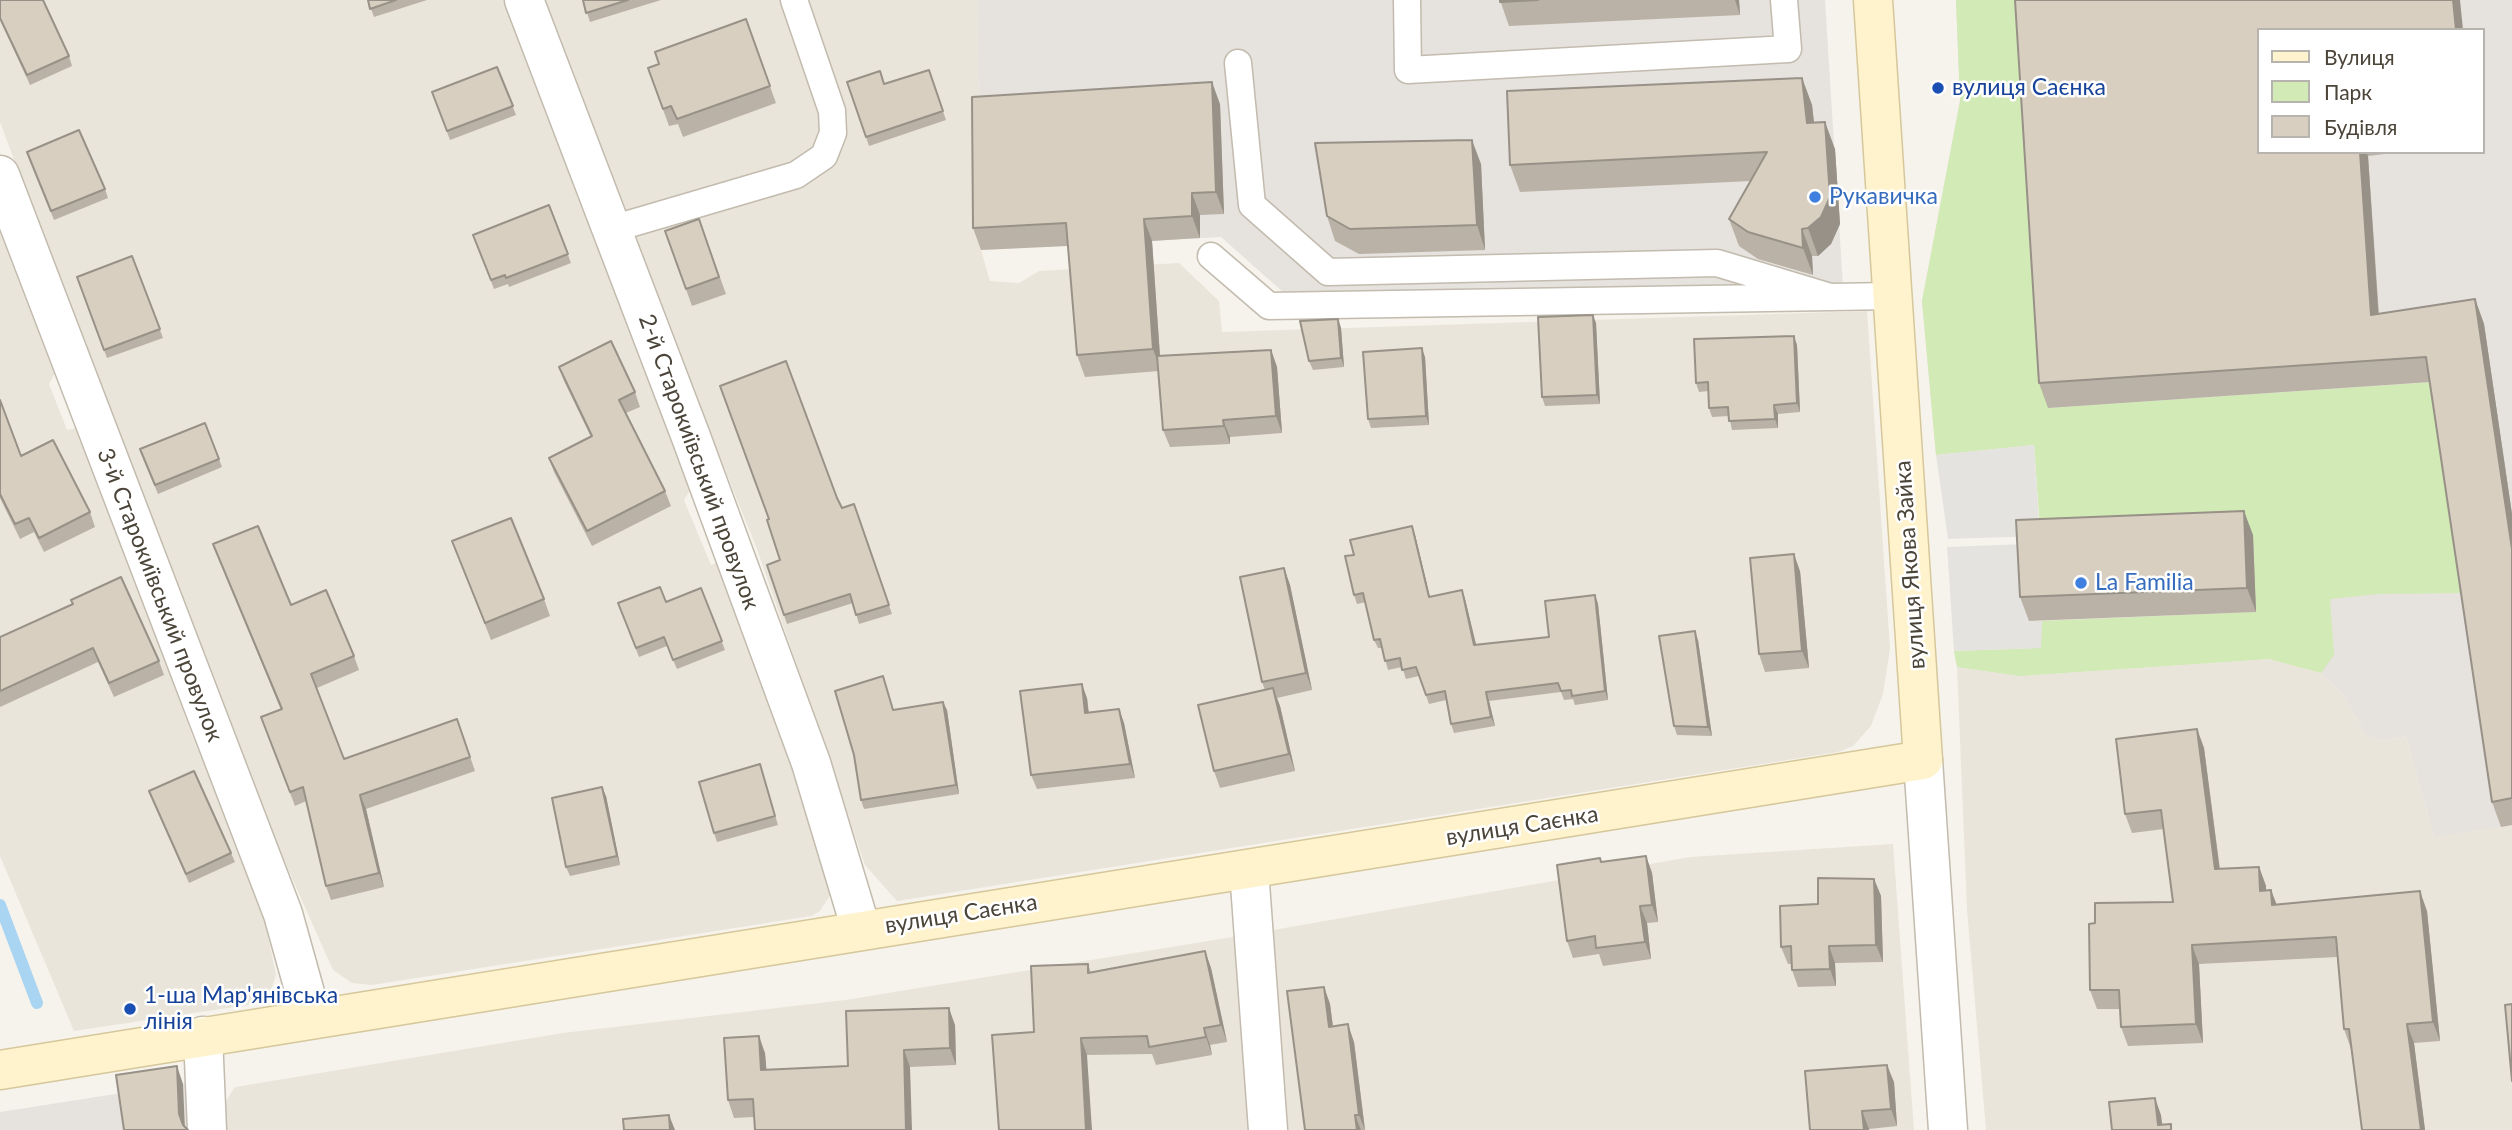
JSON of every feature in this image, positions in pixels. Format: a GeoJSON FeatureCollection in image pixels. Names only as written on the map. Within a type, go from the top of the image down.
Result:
{"type":"FeatureCollection","features":[{"type":"Feature","properties":{"kind":"street","name":"2-й Старокиївський провулок"},"geometry":{"type":"LineString","coordinates":[[524,0],[811,763],[862,929]]}},
{"type":"Feature","properties":{"kind":"street","name":"вулиця Якова Зайка"},"geometry":{"type":"LineString","coordinates":[[1873,0],[1948,1130]]}},
{"type":"Feature","properties":{"kind":"street","name":"3-й Старокиївський провулок"},"geometry":{"type":"LineString","coordinates":[[0,175],[284,915],[312,1018]]}},
{"type":"Feature","properties":{"kind":"street","name":"вулиця Саєнка"},"geometry":{"type":"LineString","coordinates":[[0,1070],[1923,760]]}},
{"type":"Feature","properties":{"kind":"street"},"geometry":{"type":"LineString","coordinates":[[1249,870],[1268,1130]]}},
{"type":"Feature","properties":{"kind":"street"},"geometry":{"type":"LineString","coordinates":[[203,1036],[207,1130]]}},
{"type":"Feature","properties":{"kind":"lane"},"geometry":{"type":"LineString","coordinates":[[612,229],[796,175],[824,156],[833,133],[832,111],[794,0]]}},
{"type":"Feature","properties":{"kind":"lane"},"geometry":{"type":"LineString","coordinates":[[1408,0],[1408,70],[1788,49],[1784,0]]}},
{"type":"Feature","properties":{"kind":"lane"},"geometry":{"type":"LineString","coordinates":[[1238,63],[1252,205],[1328,272],[1717,263],[1830,298]]}},
{"type":"Feature","properties":{"kind":"lane"},"geometry":{"type":"LineString","coordinates":[[1211,256],[1269,306],[1892,296]]}},
{"type":"Feature","properties":{"kind":"shaded area"},"geometry":{"type":"Polygon","coordinates":[[[0,0],[509,0],[694,484],[684,500],[711,565],[723,560],[765,679],[831,894],[820,911],[811,916],[372,985],[352,983],[333,970],[229,737],[0,122],[0,0]]]}},
{"type":"Feature","properties":{"kind":"shaded area"},"geometry":{"type":"Polygon","coordinates":[[[544,0],[977,0],[981,250],[990,281],[1019,283],[1039,271],[1179,263],[1219,301],[1222,332],[1867,311],[1890,649],[1883,694],[1871,726],[1853,746],[1838,752],[897,901],[865,865],[757,549],[634,245],[544,0]]]}},
{"type":"Feature","properties":{"kind":"shaded area"},"geometry":{"type":"Polygon","coordinates":[[[977,0],[1825,0],[1843,287],[1284,293],[1221,237],[981,250],[977,0]]]}},
{"type":"Feature","properties":{"kind":"shaded area"},"geometry":{"type":"Polygon","coordinates":[[[1956,0],[2512,0],[2512,825],[2434,837],[2406,736],[2383,740],[2366,736],[2344,696],[2321,673],[2269,659],[2020,676],[1957,667],[1954,651],[2040,648],[2042,621],[2256,612],[2253,535],[2034,445],[1936,455],[1922,301],[1960,101],[1956,0]]]}},
{"type":"Feature","properties":{"kind":"shaded area"},"geometry":{"type":"Polygon","coordinates":[[[0,216],[24,275],[55,373],[49,384],[67,430],[81,427],[192,735],[259,891],[276,975],[271,990],[254,1004],[74,1031],[0,856],[0,216]]]}},
{"type":"Feature","properties":{"kind":"shaded area"},"geometry":{"type":"Polygon","coordinates":[[[2034,445],[2040,536],[1948,539],[1936,455],[2034,445]]]}},
{"type":"Feature","properties":{"kind":"shaded area"},"geometry":{"type":"Polygon","coordinates":[[[2025,544],[2029,621],[2042,621],[2041,648],[1954,651],[1947,547],[2025,544]]]}},
{"type":"Feature","properties":{"kind":"shaded area"},"geometry":{"type":"Polygon","coordinates":[[[2269,659],[2321,673],[2344,696],[2366,736],[2383,740],[2406,736],[2434,837],[2512,824],[2512,1130],[1986,1130],[1967,910],[1957,667],[2020,676],[2269,659]]]}},
{"type":"Feature","properties":{"kind":"shaded area"},"geometry":{"type":"Polygon","coordinates":[[[1893,844],[1914,1130],[218,1130],[217,1115],[235,1087],[563,1033],[845,1000],[1239,936],[1690,857],[1893,844]]]}},
{"type":"Feature","properties":{"kind":"shaded area"},"geometry":{"type":"Polygon","coordinates":[[[186,1083],[194,1130],[0,1130],[0,1112],[186,1083]]]}},
{"type":"Feature","properties":{"kind":"green space"},"geometry":{"type":"Polygon","coordinates":[[[1956,0],[2022,0],[2048,408],[2435,382],[2466,593],[2378,594],[2330,599],[2334,655],[2321,673],[2269,659],[2020,676],[1957,667],[1954,651],[2040,648],[2042,621],[2256,612],[2253,535],[2041,544],[2034,445],[1936,455],[1922,301],[1960,101],[1956,0]]]}},
{"type":"Feature","properties":{"kind":"building"},"geometry":{"type":"Polygon","coordinates":[[[0,0],[43,0],[69,56],[27,75],[0,18],[0,0]]]}},
{"type":"Feature","properties":{"kind":"building"},"geometry":{"type":"Polygon","coordinates":[[[368,0],[396,0],[370,9],[368,0]]]}},
{"type":"Feature","properties":{"kind":"building"},"geometry":{"type":"Polygon","coordinates":[[[583,0],[628,0],[586,13],[583,0]]]}},
{"type":"Feature","properties":{"kind":"building"},"geometry":{"type":"Polygon","coordinates":[[[1500,0],[1538,0],[1500,2],[1500,0]]]}},
{"type":"Feature","properties":{"kind":"building"},"geometry":{"type":"Polygon","coordinates":[[[2015,0],[2453,0],[2456,28],[2256,28],[2256,154],[2360,154],[2371,315],[2475,299],[2512,549],[2512,798],[2492,802],[2426,357],[2039,383],[2015,0]]]}},
{"type":"Feature","properties":{"kind":"building"},"geometry":{"type":"Polygon","coordinates":[[[746,19],[770,86],[677,119],[671,106],[663,109],[648,68],[659,64],[655,52],[746,19]]]}},
{"type":"Feature","properties":{"kind":"building"},"geometry":{"type":"Polygon","coordinates":[[[497,67],[513,106],[447,131],[432,92],[497,67]]]}},
{"type":"Feature","properties":{"kind":"building"},"geometry":{"type":"Polygon","coordinates":[[[929,70],[943,111],[866,137],[847,82],[880,71],[884,84],[929,70]]]}},
{"type":"Feature","properties":{"kind":"building"},"geometry":{"type":"Polygon","coordinates":[[[1802,78],[1807,123],[1825,122],[1830,197],[1821,217],[1808,228],[1802,229],[1803,248],[1748,232],[1729,219],[1767,152],[1510,165],[1507,91],[1802,78]]]}},
{"type":"Feature","properties":{"kind":"building"},"geometry":{"type":"Polygon","coordinates":[[[1212,82],[1216,192],[1192,193],[1192,216],[1144,219],[1153,349],[1077,355],[1066,223],[973,228],[972,97],[1212,82]]]}},
{"type":"Feature","properties":{"kind":"building"},"geometry":{"type":"Polygon","coordinates":[[[79,130],[105,189],[51,211],[27,152],[79,130]]]}},
{"type":"Feature","properties":{"kind":"building"},"geometry":{"type":"Polygon","coordinates":[[[1472,140],[1477,225],[1350,229],[1327,216],[1315,143],[1472,140]]]}},
{"type":"Feature","properties":{"kind":"building"},"geometry":{"type":"Polygon","coordinates":[[[549,205],[568,254],[506,278],[505,275],[491,280],[473,235],[549,205]]]}},
{"type":"Feature","properties":{"kind":"building"},"geometry":{"type":"Polygon","coordinates":[[[699,219],[719,277],[686,289],[665,231],[699,219]]]}},
{"type":"Feature","properties":{"kind":"building"},"geometry":{"type":"Polygon","coordinates":[[[132,256],[160,329],[104,350],[77,277],[132,256]]]}},
{"type":"Feature","properties":{"kind":"building"},"geometry":{"type":"Polygon","coordinates":[[[1593,315],[1597,395],[1542,397],[1538,317],[1593,315]]]}},
{"type":"Feature","properties":{"kind":"building"},"geometry":{"type":"Polygon","coordinates":[[[1338,319],[1341,358],[1309,361],[1300,321],[1338,319]]]}},
{"type":"Feature","properties":{"kind":"building"},"geometry":{"type":"Polygon","coordinates":[[[1794,336],[1797,403],[1774,405],[1775,419],[1729,421],[1728,407],[1709,408],[1708,382],[1696,383],[1694,339],[1794,336]]]}},
{"type":"Feature","properties":{"kind":"building"},"geometry":{"type":"Polygon","coordinates":[[[611,341],[635,392],[619,400],[665,491],[587,531],[549,458],[592,436],[559,367],[611,341]]]}},
{"type":"Feature","properties":{"kind":"building"},"geometry":{"type":"Polygon","coordinates":[[[1422,348],[1426,416],[1368,419],[1363,352],[1422,348]]]}},
{"type":"Feature","properties":{"kind":"building"},"geometry":{"type":"Polygon","coordinates":[[[1271,350],[1276,416],[1223,420],[1224,426],[1163,430],[1157,356],[1271,350]]]}},
{"type":"Feature","properties":{"kind":"building"},"geometry":{"type":"Polygon","coordinates":[[[786,361],[837,498],[842,508],[854,504],[889,605],[856,615],[850,594],[784,615],[767,565],[780,560],[767,520],[769,519],[720,386],[786,361]]]}},
{"type":"Feature","properties":{"kind":"building"},"geometry":{"type":"Polygon","coordinates":[[[0,400],[21,456],[53,440],[90,512],[39,538],[29,518],[15,524],[0,494],[0,400]]]}},
{"type":"Feature","properties":{"kind":"building"},"geometry":{"type":"Polygon","coordinates":[[[205,423],[219,459],[155,485],[140,449],[205,423]]]}},
{"type":"Feature","properties":{"kind":"building"},"geometry":{"type":"Polygon","coordinates":[[[2244,511],[2247,588],[2020,597],[2016,520],[2244,511]]]}},
{"type":"Feature","properties":{"kind":"building"},"geometry":{"type":"Polygon","coordinates":[[[511,518],[544,599],[485,623],[452,541],[511,518]]]}},
{"type":"Feature","properties":{"kind":"building"},"geometry":{"type":"Polygon","coordinates":[[[258,526],[291,605],[326,590],[354,656],[311,674],[344,759],[457,719],[470,757],[360,795],[379,873],[326,886],[303,787],[290,792],[261,717],[282,709],[213,544],[258,526]]]}},
{"type":"Feature","properties":{"kind":"building"},"geometry":{"type":"Polygon","coordinates":[[[1412,526],[1429,597],[1462,590],[1474,645],[1549,637],[1545,601],[1595,595],[1605,691],[1572,696],[1571,690],[1561,691],[1558,683],[1486,692],[1491,717],[1451,724],[1445,691],[1426,695],[1416,667],[1402,670],[1400,658],[1385,661],[1380,639],[1374,640],[1363,593],[1354,595],[1345,556],[1354,555],[1350,540],[1412,526]]]}},
{"type":"Feature","properties":{"kind":"building"},"geometry":{"type":"Polygon","coordinates":[[[1794,554],[1802,651],[1759,654],[1750,558],[1794,554]]]}},
{"type":"Feature","properties":{"kind":"building"},"geometry":{"type":"Polygon","coordinates":[[[1284,568],[1306,673],[1262,682],[1240,577],[1284,568]]]}},
{"type":"Feature","properties":{"kind":"building"},"geometry":{"type":"Polygon","coordinates":[[[121,577],[159,661],[109,683],[93,648],[0,691],[0,637],[73,604],[71,600],[121,577]]]}},
{"type":"Feature","properties":{"kind":"building"},"geometry":{"type":"Polygon","coordinates":[[[660,587],[666,602],[701,588],[722,641],[673,660],[664,637],[636,648],[618,603],[660,587]]]}},
{"type":"Feature","properties":{"kind":"building"},"geometry":{"type":"Polygon","coordinates":[[[1695,631],[1708,727],[1674,726],[1659,636],[1695,631]]]}},
{"type":"Feature","properties":{"kind":"building"},"geometry":{"type":"Polygon","coordinates":[[[883,676],[893,710],[943,702],[956,785],[861,800],[854,755],[835,691],[883,676]]]}},
{"type":"Feature","properties":{"kind":"building"},"geometry":{"type":"Polygon","coordinates":[[[1082,684],[1085,713],[1119,709],[1130,764],[1031,775],[1020,691],[1082,684]]]}},
{"type":"Feature","properties":{"kind":"building"},"geometry":{"type":"Polygon","coordinates":[[[1273,688],[1289,754],[1214,771],[1198,705],[1273,688]]]}},
{"type":"Feature","properties":{"kind":"building"},"geometry":{"type":"Polygon","coordinates":[[[2197,729],[2215,869],[2259,867],[2260,891],[2271,890],[2272,905],[2420,891],[2433,1022],[2407,1024],[2421,1130],[2362,1130],[2349,1029],[2344,1029],[2336,937],[2192,945],[2196,1024],[2121,1027],[2119,990],[2090,990],[2089,924],[2095,923],[2095,903],[2173,902],[2161,810],[2125,814],[2116,739],[2197,729]]]}},
{"type":"Feature","properties":{"kind":"building"},"geometry":{"type":"Polygon","coordinates":[[[760,764],[775,816],[714,833],[699,782],[760,764]]]}},
{"type":"Feature","properties":{"kind":"building"},"geometry":{"type":"Polygon","coordinates":[[[194,771],[231,853],[186,874],[149,791],[194,771]]]}},
{"type":"Feature","properties":{"kind":"building"},"geometry":{"type":"Polygon","coordinates":[[[602,787],[617,856],[566,867],[552,798],[602,787]]]}},
{"type":"Feature","properties":{"kind":"building"},"geometry":{"type":"Polygon","coordinates":[[[1646,856],[1652,905],[1640,906],[1645,942],[1596,948],[1595,936],[1567,941],[1557,865],[1600,858],[1601,862],[1646,856]]]}},
{"type":"Feature","properties":{"kind":"building"},"geometry":{"type":"Polygon","coordinates":[[[1818,878],[1874,879],[1876,945],[1829,946],[1830,969],[1792,970],[1791,946],[1781,947],[1780,906],[1818,904],[1818,878]]]}},
{"type":"Feature","properties":{"kind":"building"},"geometry":{"type":"Polygon","coordinates":[[[1205,951],[1221,1025],[1204,1028],[1206,1037],[1149,1047],[1147,1036],[1081,1038],[1086,1130],[999,1130],[992,1035],[1034,1032],[1031,966],[1088,964],[1088,973],[1205,951]]]}},
{"type":"Feature","properties":{"kind":"building"},"geometry":{"type":"Polygon","coordinates":[[[1324,987],[1329,1027],[1348,1024],[1359,1115],[1355,1115],[1357,1130],[1305,1130],[1287,991],[1324,987]]]}},
{"type":"Feature","properties":{"kind":"building"},"geometry":{"type":"Polygon","coordinates":[[[2512,1004],[2512,1081],[2505,1005],[2512,1004]]]}},
{"type":"Feature","properties":{"kind":"building"},"geometry":{"type":"Polygon","coordinates":[[[949,1008],[950,1048],[904,1050],[906,1130],[755,1130],[753,1099],[728,1100],[724,1038],[759,1036],[761,1070],[848,1066],[846,1011],[949,1008]]]}},
{"type":"Feature","properties":{"kind":"building"},"geometry":{"type":"Polygon","coordinates":[[[1887,1065],[1891,1109],[1862,1111],[1864,1130],[1810,1130],[1805,1071],[1887,1065]]]}},
{"type":"Feature","properties":{"kind":"building"},"geometry":{"type":"Polygon","coordinates":[[[177,1066],[179,1114],[188,1130],[124,1130],[116,1075],[177,1066]]]}},
{"type":"Feature","properties":{"kind":"building"},"geometry":{"type":"Polygon","coordinates":[[[2155,1098],[2158,1125],[2171,1124],[2171,1130],[2112,1130],[2109,1102],[2155,1098]]]}},
{"type":"Feature","properties":{"kind":"building"},"geometry":{"type":"Polygon","coordinates":[[[669,1115],[670,1130],[624,1130],[623,1119],[669,1115]]]}},
{"type":"Feature","properties":{"kind":"waterway"},"geometry":{"type":"LineString","coordinates":[[0,905],[37,1003]]}},
{"type":"Feature","properties":{"kind":"place","name":"вулиця Саєнка"},"geometry":{"type":"Point","coordinates":[1938,88]}},
{"type":"Feature","properties":{"kind":"place","name":"Рукавичка"},"geometry":{"type":"Point","coordinates":[1815,197]}},
{"type":"Feature","properties":{"kind":"place","name":"La Familia"},"geometry":{"type":"Point","coordinates":[2081,583]}},
{"type":"Feature","properties":{"kind":"place","name":"1-ша Мар'янівська лінія"},"geometry":{"type":"Point","coordinates":[130,1009]}}]}
